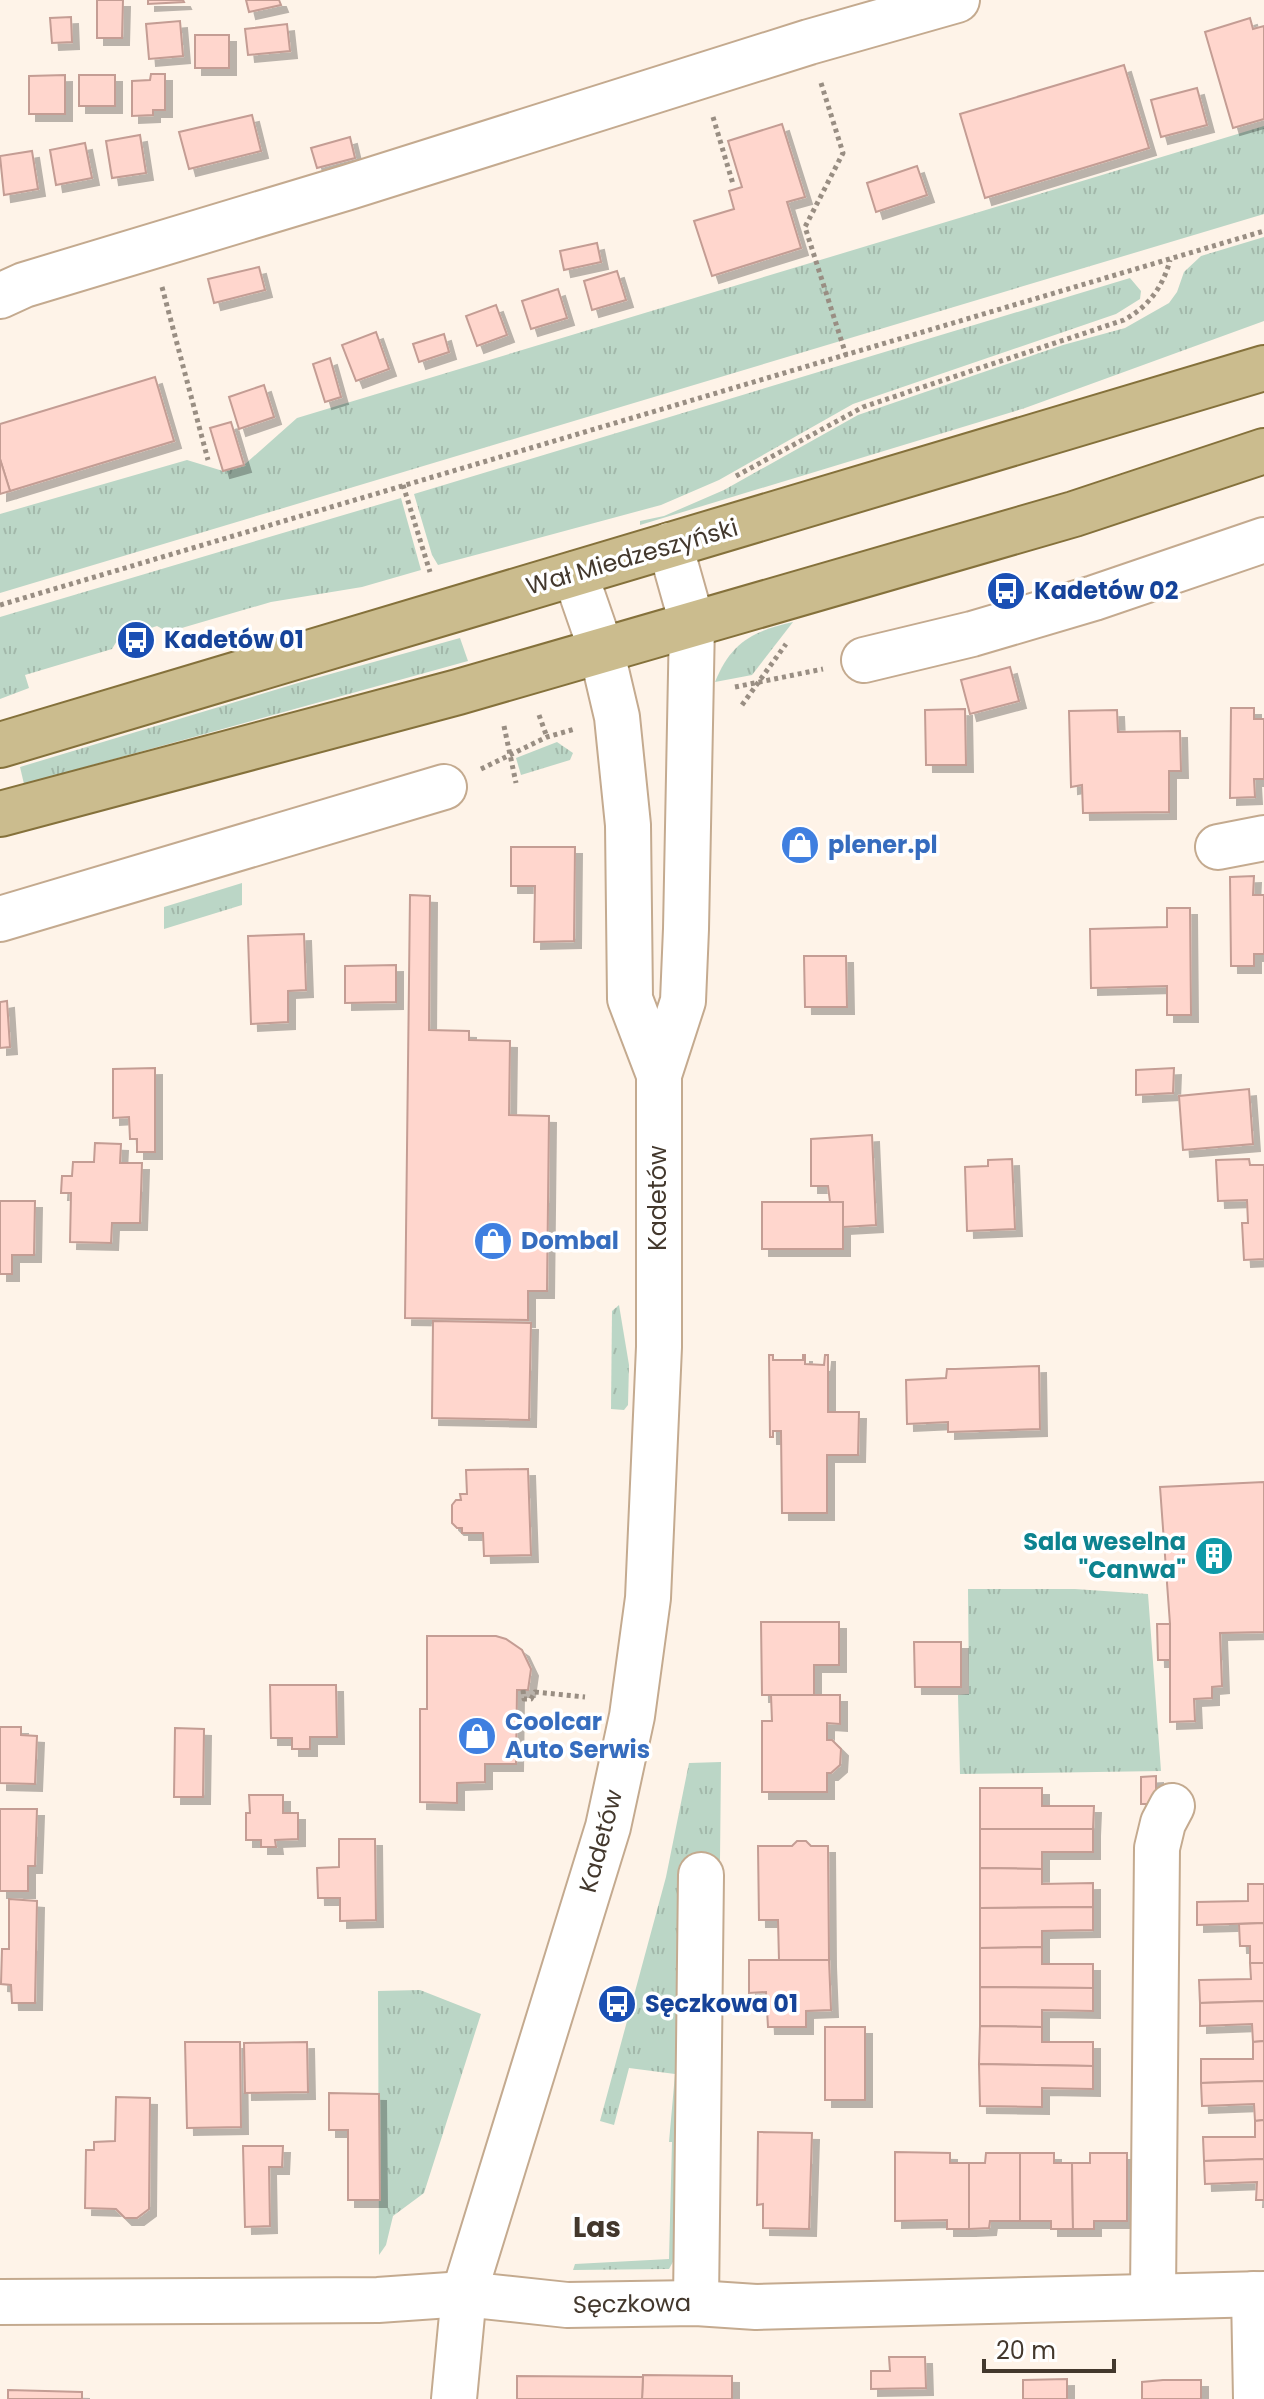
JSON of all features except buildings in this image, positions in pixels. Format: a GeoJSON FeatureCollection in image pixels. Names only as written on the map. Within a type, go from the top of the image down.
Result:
{"type":"FeatureCollection","features":[{"type":"Feature","properties":{"kind":"main road","name":"Wał Miedzeszyński"},"geometry":{"type":"LineString","coordinates":[[0,745],[1264,368]]}},
{"type":"Feature","properties":{"kind":"main road"},"geometry":{"type":"LineString","coordinates":[[0,814],[458,692],[1074,514],[1264,451]]}},
{"type":"Feature","properties":{"kind":"street"},"geometry":{"type":"LineString","coordinates":[[0,296],[24,285],[809,42],[957,0]]}},
{"type":"Feature","properties":{"kind":"street"},"geometry":{"type":"LineString","coordinates":[[864,660],[972,634],[1094,598],[1264,540]]}},
{"type":"Feature","properties":{"kind":"street","name":"Kadetów"},"geometry":{"type":"LineString","coordinates":[[454,2399],[464,2294],[608,1827],[632,1716],[648,1598],[658,1362],[659,1075],[683,1001],[692,623],[670,545]]}},
{"type":"Feature","properties":{"kind":"street","name":"Kadetów"},"geometry":{"type":"LineString","coordinates":[[575,574],[601,649],[621,745],[628,825],[630,999],[659,1075]]}},
{"type":"Feature","properties":{"kind":"street"},"geometry":{"type":"LineString","coordinates":[[0,919],[444,787]]}},
{"type":"Feature","properties":{"kind":"street"},"geometry":{"type":"LineString","coordinates":[[1218,847],[1264,838]]}},
{"type":"Feature","properties":{"kind":"street"},"geometry":{"type":"LineString","coordinates":[[1153,2296],[1157,1848],[1163,1823],[1172,1806]]}},
{"type":"Feature","properties":{"kind":"street"},"geometry":{"type":"LineString","coordinates":[[696,2303],[701,1875]]}},
{"type":"Feature","properties":{"kind":"street","name":"Sęczkowa"},"geometry":{"type":"LineString","coordinates":[[0,2302],[378,2300],[464,2294],[567,2305],[696,2303],[756,2307],[1259,2294]]}},
{"type":"Feature","properties":{"kind":"street"},"geometry":{"type":"LineString","coordinates":[[1256,2399],[1259,2294]]}},
{"type":"Feature","properties":{"kind":"path"},"geometry":{"type":"LineString","coordinates":[[809,42],[843,153],[805,227],[846,355]]}},
{"type":"Feature","properties":{"kind":"path"},"geometry":{"type":"LineString","coordinates":[[711,111],[733,184]]}},
{"type":"Feature","properties":{"kind":"path"},"geometry":{"type":"LineString","coordinates":[[0,605],[1264,231]]}},
{"type":"Feature","properties":{"kind":"path"},"geometry":{"type":"LineString","coordinates":[[152,247],[208,460]]}},
{"type":"Feature","properties":{"kind":"path"},"geometry":{"type":"LineString","coordinates":[[732,479],[863,407],[1124,320],[1142,310],[1153,297],[1166,275],[1170,259]]}},
{"type":"Feature","properties":{"kind":"path"},"geometry":{"type":"LineString","coordinates":[[403,485],[433,579]]}},
{"type":"Feature","properties":{"kind":"path"},"geometry":{"type":"LineString","coordinates":[[540,718],[547,737]]}},
{"type":"Feature","properties":{"kind":"path"},"geometry":{"type":"LineString","coordinates":[[504,726],[516,783]]}},
{"type":"Feature","properties":{"kind":"path"},"geometry":{"type":"LineString","coordinates":[[523,1690],[524,1699],[531,1699],[535,1692],[585,1697]]}},
{"type":"Feature","properties":{"kind":"green space"},"geometry":{"type":"Polygon","coordinates":[[[1264,126],[1264,214],[0,593],[0,514],[187,460],[223,471],[244,465],[297,418],[1264,126]]]}},
{"type":"Feature","properties":{"kind":"green space"},"geometry":{"type":"Polygon","coordinates":[[[1264,237],[1264,321],[1025,408],[640,525],[640,521],[664,516],[724,490],[858,415],[1063,345],[1125,328],[1169,303],[1177,292],[1184,272],[1201,256],[1264,237]]]}},
{"type":"Feature","properties":{"kind":"green space"},"geometry":{"type":"Polygon","coordinates":[[[1130,278],[1141,291],[1140,299],[1116,314],[853,404],[719,480],[661,505],[438,565],[432,555],[414,494],[1130,278]]]}},
{"type":"Feature","properties":{"kind":"green space"},"geometry":{"type":"Polygon","coordinates":[[[401,498],[421,570],[362,587],[271,602],[168,632],[157,626],[118,639],[112,649],[25,675],[29,688],[0,699],[0,617],[401,498]]]}},
{"type":"Feature","properties":{"kind":"green space"},"geometry":{"type":"Polygon","coordinates":[[[793,622],[752,675],[715,682],[728,657],[745,640],[793,622]]]}},
{"type":"Feature","properties":{"kind":"green space"},"geometry":{"type":"Polygon","coordinates":[[[460,638],[468,661],[24,784],[20,767],[460,638]]]}},
{"type":"Feature","properties":{"kind":"green space"},"geometry":{"type":"Polygon","coordinates":[[[557,742],[573,753],[570,760],[521,775],[516,758],[557,742]]]}},
{"type":"Feature","properties":{"kind":"green space"},"geometry":{"type":"Polygon","coordinates":[[[242,883],[242,905],[164,929],[164,907],[242,883]]]}},
{"type":"Feature","properties":{"kind":"green space"},"geometry":{"type":"Polygon","coordinates":[[[619,1305],[629,1365],[628,1405],[624,1410],[611,1409],[612,1311],[619,1305]]]}},
{"type":"Feature","properties":{"kind":"green space"},"geometry":{"type":"Polygon","coordinates":[[[968,1589],[1075,1589],[1148,1594],[1161,1771],[960,1774],[958,1695],[969,1694],[968,1589]]]}},
{"type":"Feature","properties":{"kind":"green space"},"geometry":{"type":"Polygon","coordinates":[[[721,1762],[720,1861],[682,1861],[679,2251],[669,2269],[573,2270],[575,2264],[669,2259],[672,2142],[669,2142],[675,2074],[629,2068],[614,2125],[600,2121],[666,1877],[689,1763],[721,1762]]]}},
{"type":"Feature","properties":{"kind":"green space"},"geometry":{"type":"Polygon","coordinates":[[[420,1990],[481,2014],[424,2193],[393,2216],[386,2245],[379,2255],[378,1991],[420,1990]]]}},
{"type":"Feature","properties":{"kind":"place","name":"Kadetów 02"},"geometry":{"type":"Point","coordinates":[1006,591]}},
{"type":"Feature","properties":{"kind":"place","name":"Kadetów 01"},"geometry":{"type":"Point","coordinates":[136,640]}},
{"type":"Feature","properties":{"kind":"place","name":"plener.pl"},"geometry":{"type":"Point","coordinates":[800,845]}},
{"type":"Feature","properties":{"kind":"place","name":"Dombal"},"geometry":{"type":"Point","coordinates":[493,1241]}},
{"type":"Feature","properties":{"kind":"place","name":"Sala weselna \"Canwa\""},"geometry":{"type":"Point","coordinates":[1214,1556]}},
{"type":"Feature","properties":{"kind":"place","name":"Coolcar Auto Serwis"},"geometry":{"type":"Point","coordinates":[477,1736]}},
{"type":"Feature","properties":{"kind":"place","name":"Sęczkowa 01"},"geometry":{"type":"Point","coordinates":[617,2004]}},
{"type":"Feature","properties":{"kind":"district","name":"Las"},"geometry":{"type":"Point","coordinates":[597,2227]}}]}
